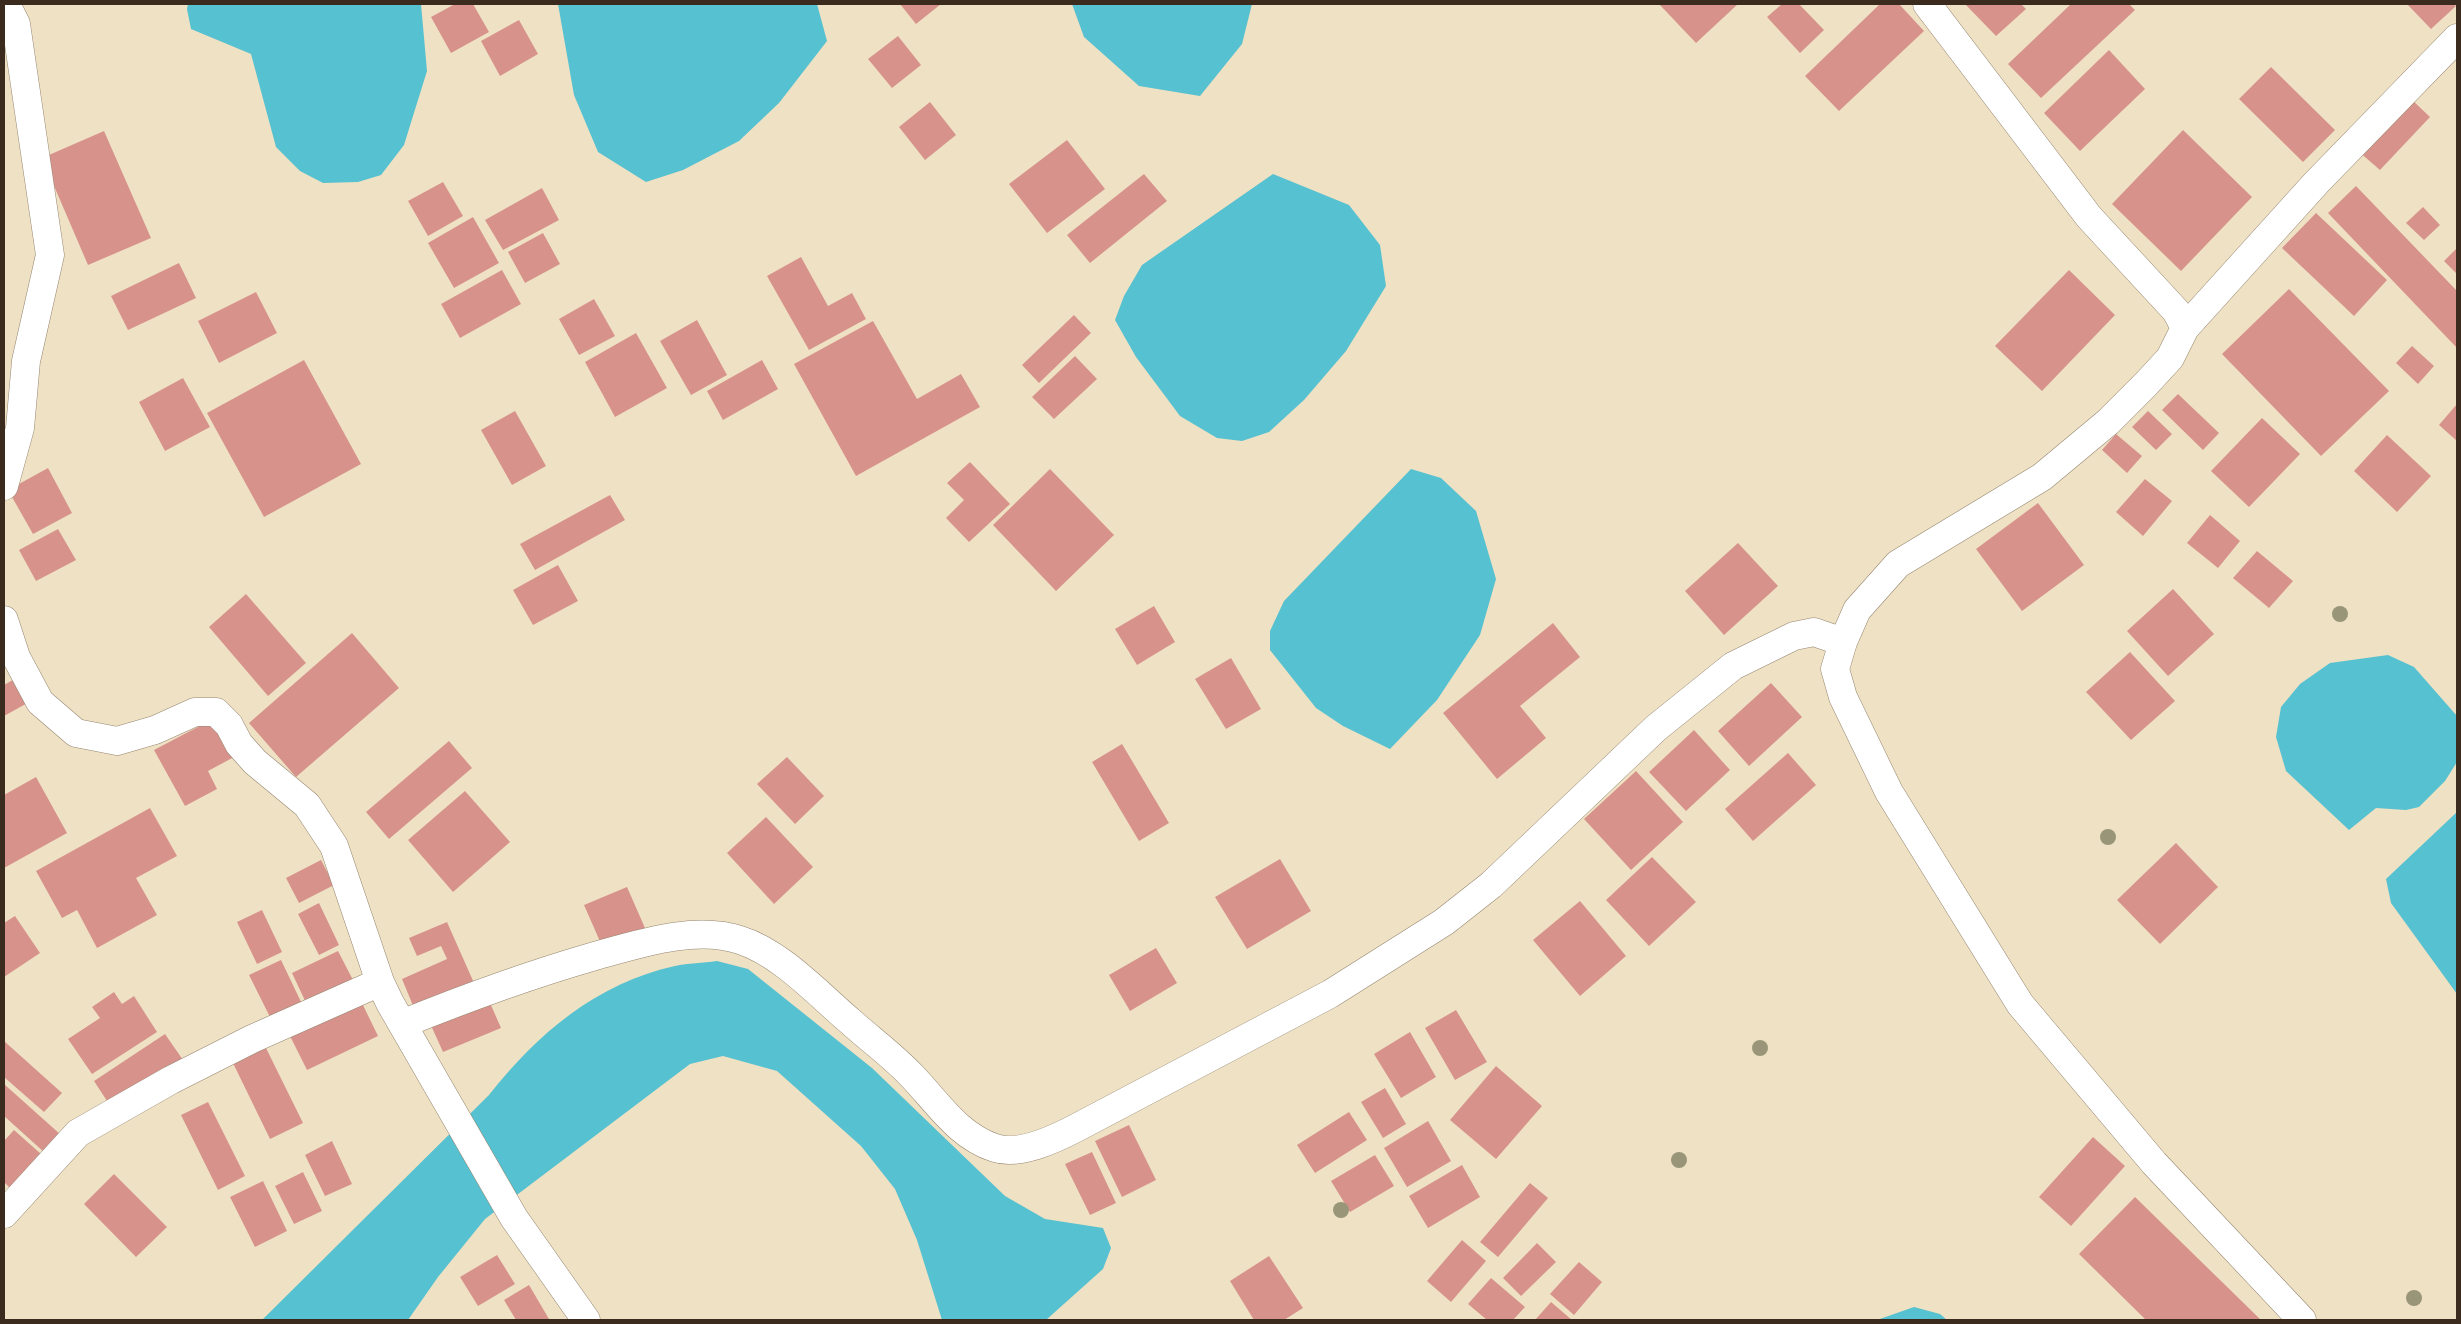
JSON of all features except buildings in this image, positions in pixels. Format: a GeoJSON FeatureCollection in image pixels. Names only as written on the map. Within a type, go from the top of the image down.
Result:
{"type":"FeatureCollection","features":[{"type":"Feature","properties":{"kind":"street"},"geometry":{"type":"LineString","coordinates":[[4,486],[20,428],[26,362],[50,255],[20,42],[16,24],[6,4]]}},
{"type":"Feature","properties":{"kind":"street"},"geometry":{"type":"LineString","coordinates":[[1927,4],[2090,218],[2176,311],[2185,328]]}},
{"type":"Feature","properties":{"kind":"street"},"geometry":{"type":"LineString","coordinates":[[2302,1320],[2154,1163],[2020,1004],[1889,792],[1843,697],[1835,669],[1843,642],[1857,610],[1898,564],[2042,477],[2108,422],[2170,358],[2185,328],[2316,183],[2457,38]]}},
{"type":"Feature","properties":{"kind":"street"},"geometry":{"type":"LineString","coordinates":[[4,620],[16,657],[40,702],[76,733],[117,741],[155,730],[195,712],[216,712],[229,726],[239,744],[254,762],[307,805],[334,846],[380,982],[402,1024],[454,1111],[514,1218],[586,1320]]}},
{"type":"Feature","properties":{"kind":"street"},"geometry":{"type":"LineString","coordinates":[[402,1024],[472,996],[550,969],[656,939],[708,935],[740,940],[780,961],[787,967],[911,1074],[964,1133],[997,1149],[1024,1149],[1050,1141],[1076,1128],[1321,999],[1444,922],[1491,885],[1656,728],[1733,666],[1794,636],[1814,632],[1843,642]]}},
{"type":"Feature","properties":{"kind":"street"},"geometry":{"type":"LineString","coordinates":[[4,1214],[78,1133],[179,1076],[252,1039],[380,982]]}},
{"type":"Feature","properties":{"kind":"water"},"geometry":{"type":"Polygon","coordinates":[[[188,4],[421,4],[427,71],[404,145],[381,175],[358,182],[323,183],[300,171],[276,147],[251,54],[191,29],[187,9],[188,4]]]}},
{"type":"Feature","properties":{"kind":"water"},"geometry":{"type":"Polygon","coordinates":[[[558,4],[817,4],[827,41],[779,103],[739,141],[683,170],[646,182],[598,152],[574,95],[558,4]]]}},
{"type":"Feature","properties":{"kind":"water"},"geometry":{"type":"Polygon","coordinates":[[[1072,4],[1252,4],[1242,44],[1200,96],[1139,86],[1084,37],[1072,4]]]}},
{"type":"Feature","properties":{"kind":"water"},"geometry":{"type":"Polygon","coordinates":[[[1273,174],[1349,205],[1380,245],[1386,286],[1346,351],[1304,400],[1269,432],[1242,441],[1217,438],[1180,416],[1136,357],[1115,320],[1124,296],[1142,265],[1273,174]]]}},
{"type":"Feature","properties":{"kind":"water"},"geometry":{"type":"Polygon","coordinates":[[[1411,469],[1441,478],[1476,511],[1496,579],[1480,635],[1437,700],[1390,749],[1343,726],[1316,708],[1270,650],[1270,631],[1284,601],[1411,469]]]}},
{"type":"Feature","properties":{"kind":"water"},"geometry":{"type":"Polygon","coordinates":[[[2388,655],[2414,667],[2457,716],[2457,762],[2445,781],[2419,807],[2406,810],[2376,808],[2349,830],[2286,771],[2276,737],[2281,707],[2300,684],[2330,663],[2388,655]]]}},
{"type":"Feature","properties":{"kind":"water"},"geometry":{"type":"Polygon","coordinates":[[[2457,812],[2457,994],[2391,903],[2386,879],[2457,812]]]}},
{"type":"Feature","properties":{"kind":"water"},"geometry":{"type":"Polygon","coordinates":[[[717,961],[748,969],[872,1068],[1005,1196],[1045,1219],[1103,1228],[1111,1248],[1103,1269],[1046,1320],[942,1320],[917,1240],[895,1189],[861,1146],[777,1071],[723,1056],[690,1064],[485,1219],[438,1277],[408,1320],[262,1320],[489,1095],[527,1052],[548,1032],[595,998],[620,985],[647,974],[680,965],[717,961]]]}},
{"type":"Feature","properties":{"kind":"water"},"geometry":{"type":"Polygon","coordinates":[[[1914,1307],[1940,1314],[1947,1320],[1877,1320],[1914,1307]]]}}]}
